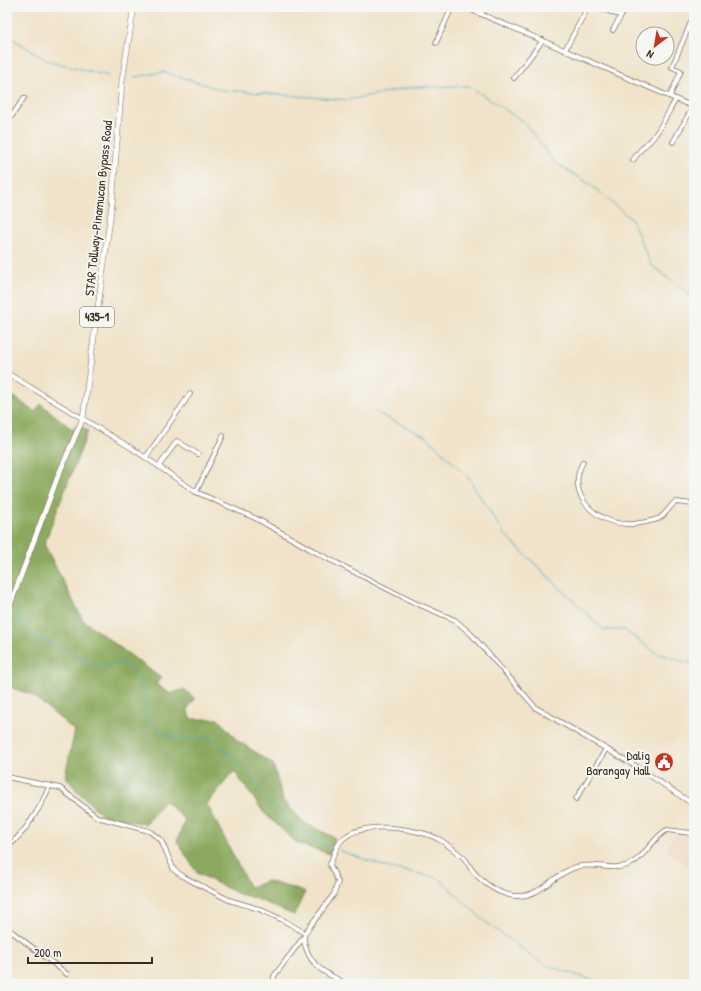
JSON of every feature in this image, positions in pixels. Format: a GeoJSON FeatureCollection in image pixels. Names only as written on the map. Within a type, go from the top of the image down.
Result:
{"type":"FeatureCollection","features":[{"type":"Feature","properties":{"kind":"main road","name":"STAR Tollway-Pinamucan Bypass Road"},"geometry":{"type":"LineString","coordinates":[[7,613],[58,476],[83,418],[112,204],[122,80],[134,7]]}},
{"type":"Feature","properties":{"kind":"street"},"geometry":{"type":"LineString","coordinates":[[436,43],[452,7]]}},
{"type":"Feature","properties":{"kind":"street"},"geometry":{"type":"LineString","coordinates":[[464,7],[470,8],[692,106]]}},
{"type":"Feature","properties":{"kind":"street"},"geometry":{"type":"LineString","coordinates":[[481,14],[485,7]]}},
{"type":"Feature","properties":{"kind":"street"},"geometry":{"type":"LineString","coordinates":[[565,50],[588,7]]}},
{"type":"Feature","properties":{"kind":"street"},"geometry":{"type":"LineString","coordinates":[[598,7],[622,16]]}},
{"type":"Feature","properties":{"kind":"street"},"geometry":{"type":"LineString","coordinates":[[613,30],[627,7]]}},
{"type":"Feature","properties":{"kind":"street"},"geometry":{"type":"LineString","coordinates":[[670,96],[681,72],[672,67],[692,23],[694,15]]}},
{"type":"Feature","properties":{"kind":"street"},"geometry":{"type":"LineString","coordinates":[[514,78],[543,40]]}},
{"type":"Feature","properties":{"kind":"street"},"geometry":{"type":"LineString","coordinates":[[7,123],[24,98]]}},
{"type":"Feature","properties":{"kind":"street"},"geometry":{"type":"LineString","coordinates":[[672,142],[692,106],[694,98]]}},
{"type":"Feature","properties":{"kind":"street"},"geometry":{"type":"LineString","coordinates":[[633,160],[644,144],[649,142],[676,99]]}},
{"type":"Feature","properties":{"kind":"street"},"geometry":{"type":"LineString","coordinates":[[7,373],[146,457],[196,492],[253,517],[319,554],[413,602],[455,620],[470,634],[536,708],[639,768],[694,805]]}},
{"type":"Feature","properties":{"kind":"street"},"geometry":{"type":"LineString","coordinates":[[146,457],[190,394]]}},
{"type":"Feature","properties":{"kind":"street"},"geometry":{"type":"LineString","coordinates":[[196,492],[223,436]]}},
{"type":"Feature","properties":{"kind":"street"},"geometry":{"type":"LineString","coordinates":[[159,466],[177,441],[198,454]]}},
{"type":"Feature","properties":{"kind":"street"},"geometry":{"type":"LineString","coordinates":[[583,462],[579,470],[578,481],[580,497],[584,504],[610,521],[629,525],[658,519],[664,515],[675,502],[694,504]]}},
{"type":"Feature","properties":{"kind":"street"},"geometry":{"type":"LineString","coordinates":[[576,799],[606,749]]}},
{"type":"Feature","properties":{"kind":"street"},"geometry":{"type":"LineString","coordinates":[[7,777],[50,785],[65,791],[96,818],[140,828],[158,837],[161,840],[174,870],[184,877],[229,900],[259,909],[283,920],[305,933]]}},
{"type":"Feature","properties":{"kind":"street"},"geometry":{"type":"LineString","coordinates":[[7,847],[14,841],[40,806],[50,785]]}},
{"type":"Feature","properties":{"kind":"street"},"geometry":{"type":"LineString","coordinates":[[273,984],[274,976],[334,894],[338,882],[330,865],[342,839],[350,834],[365,829],[390,827],[431,835],[465,859],[483,883],[509,894],[527,896],[535,894],[566,871],[582,865],[625,866],[634,862],[644,853],[654,840],[667,830],[691,834],[694,829]]}},
{"type":"Feature","properties":{"kind":"street"},"geometry":{"type":"LineString","coordinates":[[7,928],[67,974]]}},
{"type":"Feature","properties":{"kind":"street"},"geometry":{"type":"LineString","coordinates":[[303,938],[311,961],[316,966],[347,984]]}},
{"type":"Feature","properties":{"kind":"shaded area"},"geometry":{"type":"Polygon","coordinates":[[[680,832],[694,836],[694,869],[665,851],[675,834],[680,832]]]}},
{"type":"Feature","properties":{"kind":"green space"},"geometry":{"type":"Polygon","coordinates":[[[7,392],[35,412],[41,404],[73,430],[78,424],[88,431],[44,544],[83,620],[161,678],[156,684],[170,694],[184,689],[195,699],[187,709],[191,719],[218,719],[237,740],[273,764],[283,800],[303,822],[335,838],[330,854],[298,844],[264,813],[234,771],[207,804],[250,888],[267,881],[305,892],[294,915],[254,898],[239,894],[197,873],[177,841],[185,820],[164,800],[146,824],[102,815],[78,792],[65,776],[75,731],[32,695],[7,686],[7,392]]]}},
{"type":"Feature","properties":{"kind":"waterway"},"geometry":{"type":"LineString","coordinates":[[7,35],[46,60],[108,76]]}},
{"type":"Feature","properties":{"kind":"waterway"},"geometry":{"type":"LineString","coordinates":[[135,77],[164,72],[222,90],[348,100],[413,87],[469,86],[525,123],[554,162],[591,185],[632,220],[651,265],[694,298]]}},
{"type":"Feature","properties":{"kind":"waterway"},"geometry":{"type":"LineString","coordinates":[[375,412],[427,437],[467,476],[505,535],[604,630],[624,630],[658,654],[694,664]]}},
{"type":"Feature","properties":{"kind":"waterway"},"geometry":{"type":"LineString","coordinates":[[17,619],[34,635],[99,668],[124,662],[140,679],[150,723],[172,738],[212,739],[247,771],[290,827],[333,848]]}},
{"type":"Feature","properties":{"kind":"waterway"},"geometry":{"type":"LineString","coordinates":[[338,850],[386,867],[439,878],[484,921],[543,964],[604,984]]}},
{"type":"Feature","properties":{"kind":"place","name":"Dalig Barangay Hall"},"geometry":{"type":"Point","coordinates":[664,762]}}]}
